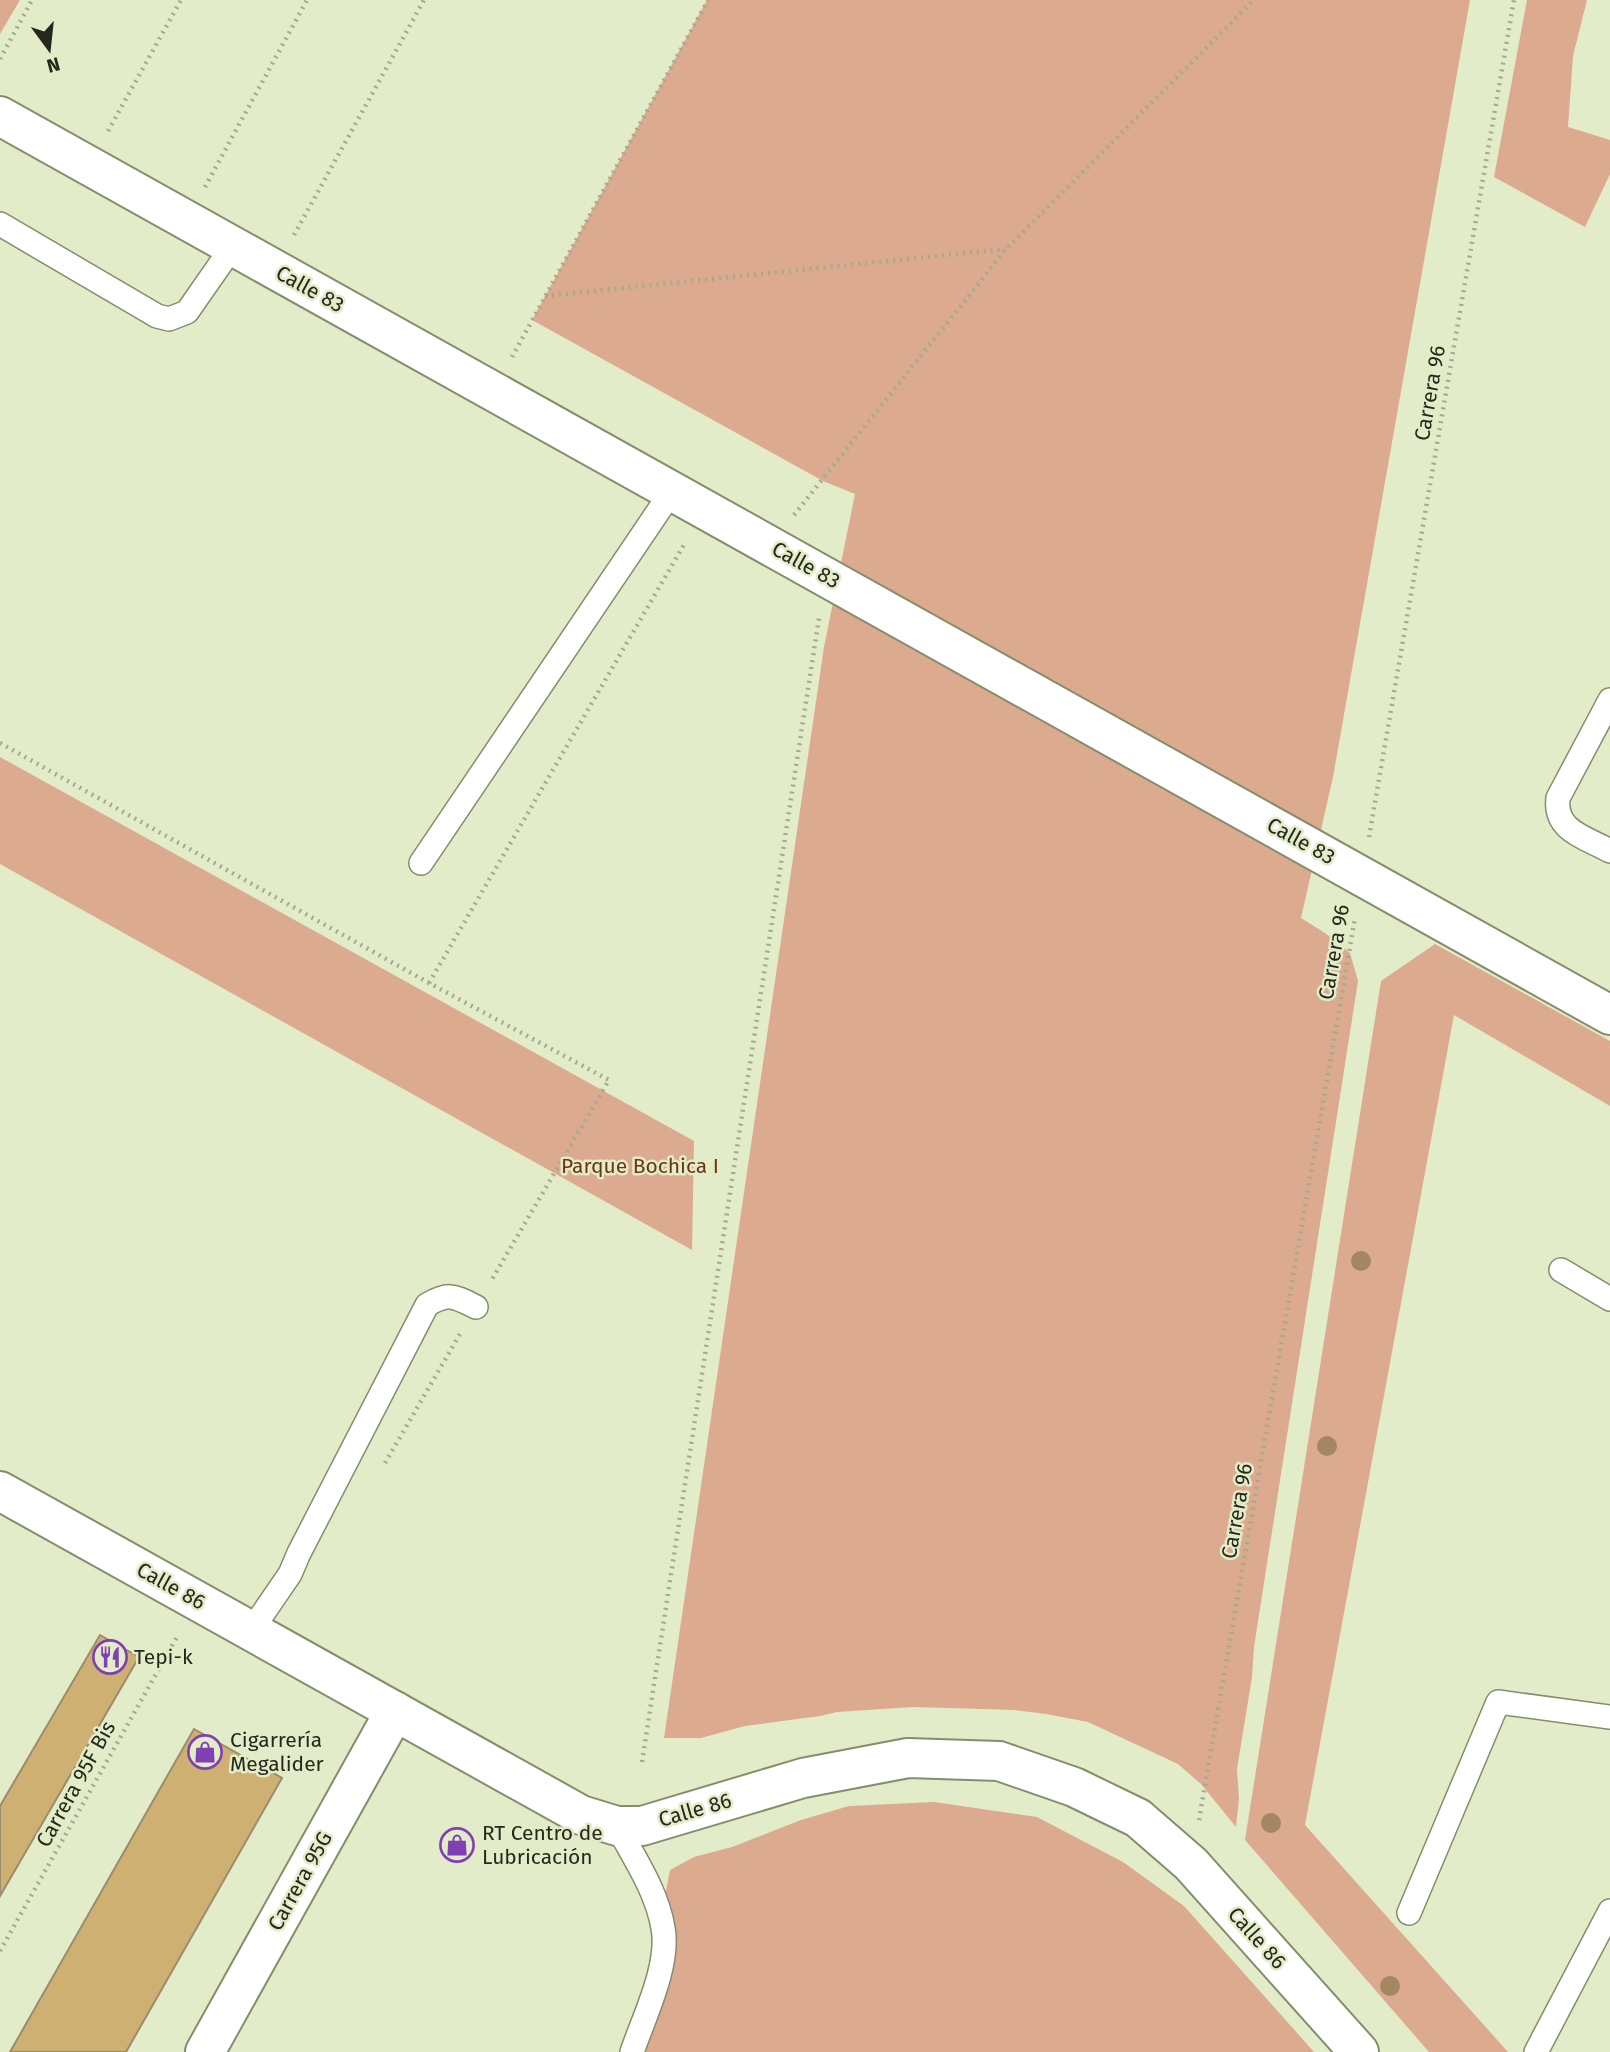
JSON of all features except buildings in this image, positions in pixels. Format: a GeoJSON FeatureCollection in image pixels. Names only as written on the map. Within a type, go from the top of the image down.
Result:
{"type":"FeatureCollection","features":[{"type":"Feature","properties":{"kind":"street","name":"Calle 83"},"geometry":{"type":"LineString","coordinates":[[0,117],[1610,1015]]}},
{"type":"Feature","properties":{"kind":"street","name":"Calle 86"},"geometry":{"type":"LineString","coordinates":[[0,1490],[582,1815],[617,1826],[642,1826],[803,1778],[908,1758],[999,1761],[1074,1787],[1138,1818],[1191,1864],[1359,2052]]}},
{"type":"Feature","properties":{"kind":"street","name":"Carrera 95G"},"geometry":{"type":"LineString","coordinates":[[205,2052],[395,1710]]}},
{"type":"Feature","properties":{"kind":"lane"},"geometry":{"type":"LineString","coordinates":[[0,224],[157,316],[169,319],[187,312],[233,246]]}},
{"type":"Feature","properties":{"kind":"lane"},"geometry":{"type":"LineString","coordinates":[[421,863],[688,500]]}},
{"type":"Feature","properties":{"kind":"lane"},"geometry":{"type":"LineString","coordinates":[[1610,700],[1558,798],[1557,812],[1563,824],[1610,851]]}},
{"type":"Feature","properties":{"kind":"lane"},"geometry":{"type":"LineString","coordinates":[[1561,1270],[1610,1299]]}},
{"type":"Feature","properties":{"kind":"lane"},"geometry":{"type":"LineString","coordinates":[[251,1630],[290,1574],[427,1305],[442,1297],[458,1298],[476,1307]]}},
{"type":"Feature","properties":{"kind":"lane"},"geometry":{"type":"LineString","coordinates":[[1409,1913],[1498,1702],[1610,1717]]}},
{"type":"Feature","properties":{"kind":"lane"},"geometry":{"type":"LineString","coordinates":[[617,1826],[655,1898],[664,1930],[661,1968],[632,2052]]}},
{"type":"Feature","properties":{"kind":"lane"},"geometry":{"type":"LineString","coordinates":[[1536,2052],[1610,1911]]}},
{"type":"Feature","properties":{"kind":"path"},"geometry":{"type":"LineString","coordinates":[[0,59],[32,0]]}},
{"type":"Feature","properties":{"kind":"path"},"geometry":{"type":"LineString","coordinates":[[89,166],[181,0]]}},
{"type":"Feature","properties":{"kind":"path"},"geometry":{"type":"LineString","coordinates":[[187,220],[307,0]]}},
{"type":"Feature","properties":{"kind":"path"},"geometry":{"type":"LineString","coordinates":[[275,270],[424,0]]}},
{"type":"Feature","properties":{"kind":"path"},"geometry":{"type":"LineString","coordinates":[[493,392],[708,0]]}},
{"type":"Feature","properties":{"kind":"path"},"geometry":{"type":"LineString","coordinates":[[769,545],[823,481],[1006,249],[1254,0]]}},
{"type":"Feature","properties":{"kind":"path","name":"Carrera 96"},"geometry":{"type":"LineString","coordinates":[[1198,1826],[1514,0]]}},
{"type":"Feature","properties":{"kind":"path"},"geometry":{"type":"LineString","coordinates":[[545,296],[1006,249]]}},
{"type":"Feature","properties":{"kind":"path"},"geometry":{"type":"LineString","coordinates":[[429,983],[688,500]]}},
{"type":"Feature","properties":{"kind":"path"},"geometry":{"type":"LineString","coordinates":[[642,1762],[825,576]]}},
{"type":"Feature","properties":{"kind":"path"},"geometry":{"type":"LineString","coordinates":[[0,743],[429,983],[609,1080]]}},
{"type":"Feature","properties":{"kind":"path","name":"Carrera 95F Bis"},"geometry":{"type":"LineString","coordinates":[[0,1951],[180,1632]]}},
{"type":"Feature","properties":{"kind":"green space"},"geometry":{"type":"Polygon","coordinates":[[[0,0],[20,0],[0,34],[0,0]]]}},
{"type":"Feature","properties":{"kind":"green space"},"geometry":{"type":"Polygon","coordinates":[[[707,0],[1470,0],[1333,777],[1301,918],[1350,953],[1358,981],[1254,1647],[1252,1677],[1237,1769],[1239,1799],[1236,1827],[1201,1784],[1178,1764],[1088,1722],[1046,1714],[1015,1710],[913,1707],[837,1712],[745,1726],[701,1738],[664,1738],[824,647],[855,494],[823,481],[532,320],[707,0]]]}},
{"type":"Feature","properties":{"kind":"green space"},"geometry":{"type":"Polygon","coordinates":[[[1527,0],[1587,0],[1573,56],[1568,127],[1610,140],[1610,174],[1585,227],[1494,177],[1527,0]]]}},
{"type":"Feature","properties":{"kind":"green space","name":"Parque Bochica I"},"geometry":{"type":"Polygon","coordinates":[[[0,757],[694,1141],[692,1250],[0,864],[0,757]]]}},
{"type":"Feature","properties":{"kind":"green space"},"geometry":{"type":"Polygon","coordinates":[[[1435,944],[1610,1041],[1610,1106],[1454,1015],[1305,1825],[1508,2052],[1429,2052],[1245,1840],[1381,981],[1435,944]]]}},
{"type":"Feature","properties":{"kind":"green space"},"geometry":{"type":"Polygon","coordinates":[[[934,1802],[1037,1817],[1123,1862],[1184,1906],[1314,2052],[635,2052],[670,1870],[694,1857],[732,1847],[801,1820],[849,1806],[934,1802]]]}},
{"type":"Feature","properties":{"kind":"place","name":"Tepi-k"},"geometry":{"type":"Point","coordinates":[110,1657]}},
{"type":"Feature","properties":{"kind":"place","name":"Cigarrería Megalider"},"geometry":{"type":"Point","coordinates":[205,1752]}},
{"type":"Feature","properties":{"kind":"place","name":"RT Centro de Lubricación"},"geometry":{"type":"Point","coordinates":[457,1845]}}]}
